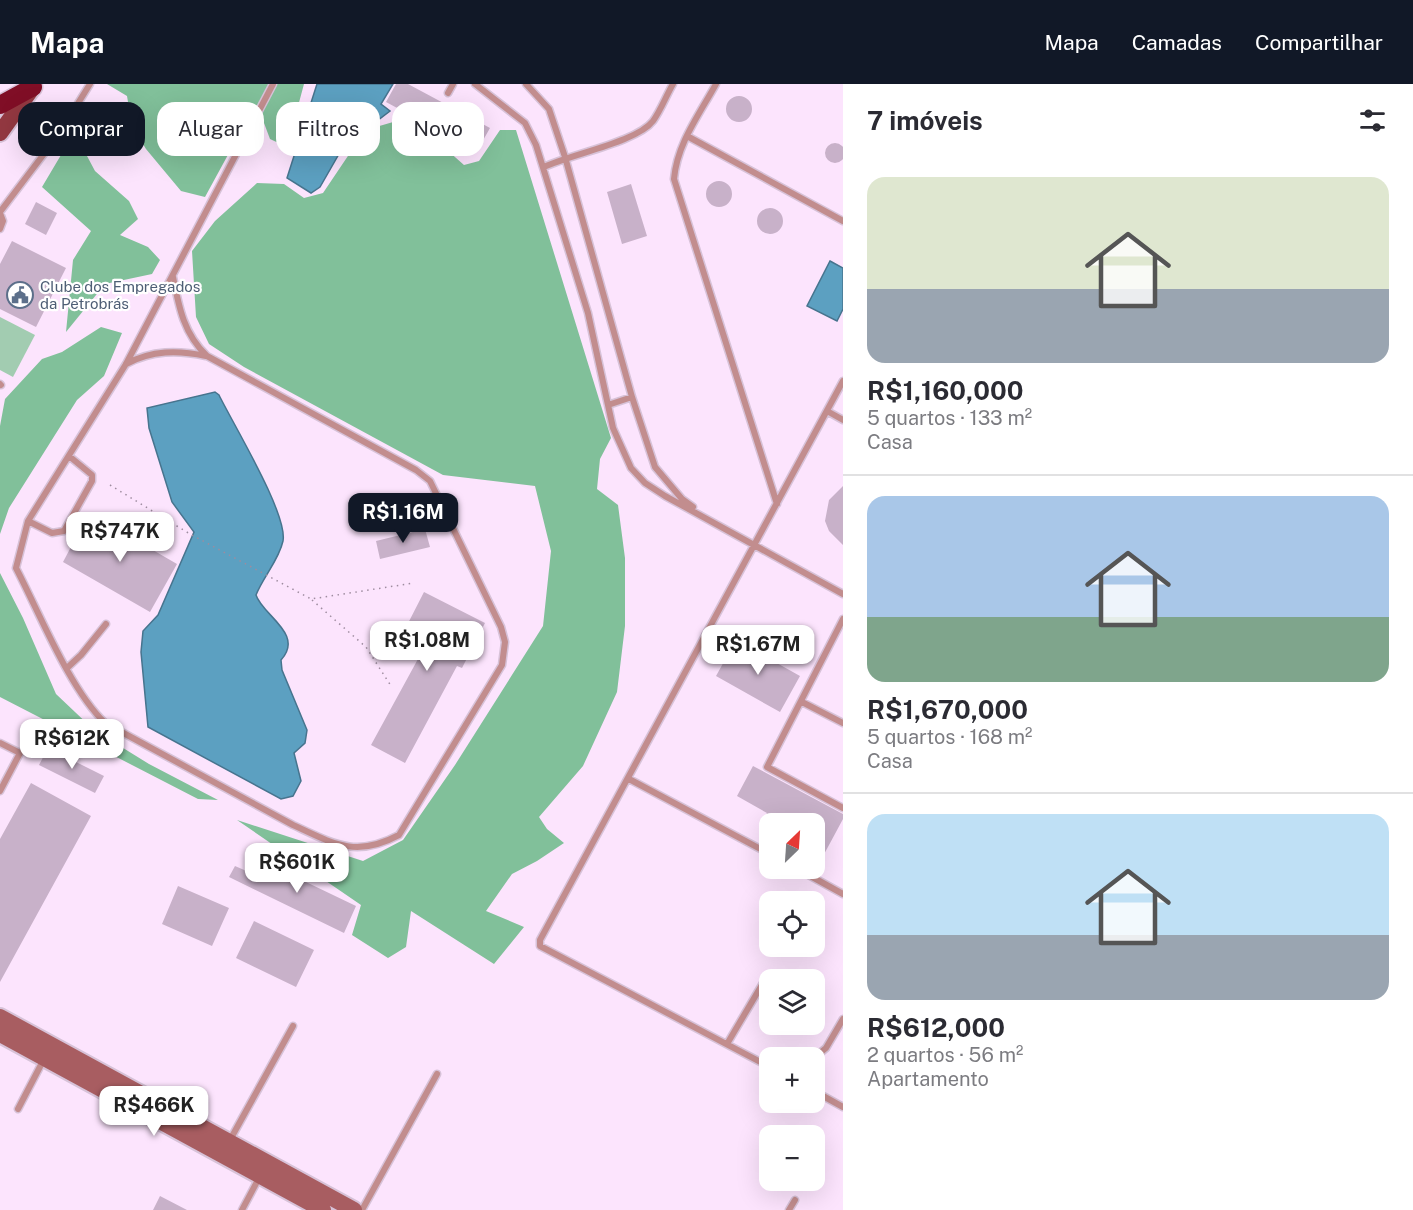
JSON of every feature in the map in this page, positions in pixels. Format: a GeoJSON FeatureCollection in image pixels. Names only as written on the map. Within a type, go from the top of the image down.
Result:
{"type":"FeatureCollection","features":[{"type":"Feature","properties":{"kind":"highway"},"geometry":{"type":"LineString","coordinates":[[0,105],[34,86]]}},
{"type":"Feature","properties":{"kind":"main road"},"geometry":{"type":"LineString","coordinates":[[0,133],[34,86]]}},
{"type":"Feature","properties":{"kind":"main road"},"geometry":{"type":"LineString","coordinates":[[0,1017],[263,1169],[323,1210]]}},
{"type":"Feature","properties":{"kind":"main road"},"geometry":{"type":"LineString","coordinates":[[0,1034],[226,1148]]}},
{"type":"Feature","properties":{"kind":"main road"},"geometry":{"type":"LineString","coordinates":[[263,1169],[354,1210]]}},
{"type":"Feature","properties":{"kind":"lane"},"geometry":{"type":"LineString","coordinates":[[0,229],[3,221],[0,213],[59,134],[90,84]]}},
{"type":"Feature","properties":{"kind":"lane"},"geometry":{"type":"LineString","coordinates":[[173,278],[180,313],[187,331],[193,343],[207,356],[416,470],[430,481],[501,627],[505,642],[502,665],[399,835],[382,844],[361,849],[324,839],[293,825],[105,723],[96,714],[67,668],[16,568],[28,521],[126,364],[273,84]]}},
{"type":"Feature","properties":{"kind":"lane"},"geometry":{"type":"LineString","coordinates":[[448,93],[453,84]]}},
{"type":"Feature","properties":{"kind":"lane"},"geometry":{"type":"LineString","coordinates":[[475,84],[525,123],[544,167],[588,313],[612,428],[624,454],[645,483],[725,530],[843,594]]}},
{"type":"Feature","properties":{"kind":"lane"},"geometry":{"type":"LineString","coordinates":[[526,84],[549,109],[565,157],[632,397],[655,467],[682,499],[725,530]]}},
{"type":"Feature","properties":{"kind":"lane"},"geometry":{"type":"LineString","coordinates":[[544,167],[565,157],[641,132],[653,121],[673,84]]}},
{"type":"Feature","properties":{"kind":"lane"},"geometry":{"type":"LineString","coordinates":[[716,84],[675,163],[674,179],[777,504]]}},
{"type":"Feature","properties":{"kind":"lane"},"geometry":{"type":"LineString","coordinates":[[687,136],[843,221]]}},
{"type":"Feature","properties":{"kind":"lane"},"geometry":{"type":"LineString","coordinates":[[126,364],[138,358],[165,352],[207,356]]}},
{"type":"Feature","properties":{"kind":"lane"},"geometry":{"type":"LineString","coordinates":[[759,1061],[540,946],[540,940],[843,381]]}},
{"type":"Feature","properties":{"kind":"lane"},"geometry":{"type":"LineString","coordinates":[[608,405],[632,397]]}},
{"type":"Feature","properties":{"kind":"lane"},"geometry":{"type":"LineString","coordinates":[[827,411],[843,420]]}},
{"type":"Feature","properties":{"kind":"lane"},"geometry":{"type":"LineString","coordinates":[[28,521],[52,533],[64,531],[92,481],[92,475],[69,456]]}},
{"type":"Feature","properties":{"kind":"lane"},"geometry":{"type":"LineString","coordinates":[[843,619],[767,767],[843,808]]}},
{"type":"Feature","properties":{"kind":"lane"},"geometry":{"type":"LineString","coordinates":[[67,668],[81,655],[106,624]]}},
{"type":"Feature","properties":{"kind":"lane"},"geometry":{"type":"LineString","coordinates":[[802,702],[843,723]]}},
{"type":"Feature","properties":{"kind":"lane"},"geometry":{"type":"LineString","coordinates":[[0,743],[20,753],[0,791]]}},
{"type":"Feature","properties":{"kind":"lane"},"geometry":{"type":"LineString","coordinates":[[629,778],[759,848]]}},
{"type":"Feature","properties":{"kind":"lane"},"geometry":{"type":"LineString","coordinates":[[816,879],[843,894]]}},
{"type":"Feature","properties":{"kind":"lane"},"geometry":{"type":"LineString","coordinates":[[727,1044],[759,989]]}},
{"type":"Feature","properties":{"kind":"lane"},"geometry":{"type":"LineString","coordinates":[[825,1049],[843,1019]]}},
{"type":"Feature","properties":{"kind":"lane"},"geometry":{"type":"LineString","coordinates":[[226,1148],[293,1026]]}},
{"type":"Feature","properties":{"kind":"lane"},"geometry":{"type":"LineString","coordinates":[[18,1109],[44,1058]]}},
{"type":"Feature","properties":{"kind":"lane"},"geometry":{"type":"LineString","coordinates":[[362,1210],[437,1074]]}},
{"type":"Feature","properties":{"kind":"lane"},"geometry":{"type":"LineString","coordinates":[[825,1097],[843,1107]]}},
{"type":"Feature","properties":{"kind":"lane"},"geometry":{"type":"LineString","coordinates":[[242,1210],[263,1169]]}},
{"type":"Feature","properties":{"kind":"lane"},"geometry":{"type":"LineString","coordinates":[[789,1210],[795,1200]]}},
{"type":"Feature","properties":{"kind":"path"},"geometry":{"type":"LineString","coordinates":[[110,485],[190,534],[311,600],[366,647],[392,686]]}},
{"type":"Feature","properties":{"kind":"path"},"geometry":{"type":"LineString","coordinates":[[311,600],[414,583]]}},
{"type":"Feature","properties":{"kind":"green space"},"geometry":{"type":"Polygon","coordinates":[[[107,84],[304,84],[299,102],[276,102],[276,142],[270,139],[264,123],[264,102],[157,102],[157,156],[227,156],[205,197],[181,191],[146,149],[145,102],[128,102],[127,96],[107,84]]]}},
{"type":"Feature","properties":{"kind":"green space"},"geometry":{"type":"Polygon","coordinates":[[[392,122],[392,156],[454,156],[464,165],[479,161],[500,130],[516,130],[611,438],[600,459],[597,489],[618,505],[625,558],[625,626],[617,692],[583,766],[539,817],[547,829],[564,843],[512,874],[486,911],[524,927],[494,964],[411,911],[406,947],[388,958],[352,935],[361,905],[237,820],[363,861],[403,840],[455,765],[543,626],[551,551],[535,486],[443,475],[244,367],[209,344],[196,317],[192,251],[215,221],[257,183],[284,184],[304,198],[323,193],[348,156],[380,156],[380,126],[392,122]]]}},
{"type":"Feature","properties":{"kind":"green space"},"geometry":{"type":"Polygon","coordinates":[[[60,156],[87,156],[95,171],[129,201],[138,219],[120,235],[148,247],[160,260],[152,274],[105,284],[66,332],[73,260],[91,231],[42,187],[60,156]]]}},
{"type":"Feature","properties":{"kind":"green space"},"geometry":{"type":"Polygon","coordinates":[[[0,317],[35,335],[13,377],[0,370],[0,317]]]}},
{"type":"Feature","properties":{"kind":"green space"},"geometry":{"type":"Polygon","coordinates":[[[101,327],[122,333],[104,376],[77,400],[9,508],[0,534],[0,426],[5,399],[42,359],[62,352],[101,327]]]}},
{"type":"Feature","properties":{"kind":"green space"},"geometry":{"type":"Polygon","coordinates":[[[0,573],[23,618],[56,694],[94,730],[149,764],[218,800],[198,799],[0,697],[0,573]]]}},
{"type":"Feature","properties":{"kind":"water"},"geometry":{"type":"Polygon","coordinates":[[[317,84],[393,84],[381,104],[390,111],[380,119],[380,102],[311,102],[317,84]]]}},
{"type":"Feature","properties":{"kind":"water"},"geometry":{"type":"Polygon","coordinates":[[[294,156],[338,156],[320,187],[311,193],[287,178],[294,156]]]}},
{"type":"Feature","properties":{"kind":"water"},"geometry":{"type":"Polygon","coordinates":[[[830,261],[843,268],[843,309],[837,321],[807,306],[830,261]]]}},
{"type":"Feature","properties":{"kind":"water"},"geometry":{"type":"Polygon","coordinates":[[[215,392],[219,395],[269,491],[282,528],[281,548],[256,595],[285,633],[288,642],[287,651],[281,660],[282,670],[307,730],[305,743],[294,753],[301,781],[293,796],[281,799],[148,727],[141,652],[143,631],[158,615],[194,532],[172,502],[149,428],[147,408],[215,392]]]}},
{"type":"Feature","properties":{"kind":"building"},"geometry":{"type":"Polygon","coordinates":[[[396,84],[408,84],[442,102],[392,102],[392,105],[386,102],[396,84]]]}},
{"type":"Feature","properties":{"kind":"building"},"geometry":{"type":"Polygon","coordinates":[[[739,96],[748,100],[752,109],[748,118],[739,122],[730,118],[726,109],[730,100],[739,96]]]}},
{"type":"Feature","properties":{"kind":"building"},"geometry":{"type":"Polygon","coordinates":[[[484,125],[490,128],[484,139],[484,125]]]}},
{"type":"Feature","properties":{"kind":"building"},"geometry":{"type":"Polygon","coordinates":[[[835,143],[842,146],[842,160],[835,163],[828,160],[825,153],[828,146],[835,143]]]}},
{"type":"Feature","properties":{"kind":"building"},"geometry":{"type":"Polygon","coordinates":[[[719,181],[728,185],[732,194],[728,203],[719,207],[710,203],[706,194],[710,185],[719,181]]]}},
{"type":"Feature","properties":{"kind":"building"},"geometry":{"type":"Polygon","coordinates":[[[631,184],[647,236],[622,244],[607,192],[631,184]]]}},
{"type":"Feature","properties":{"kind":"building"},"geometry":{"type":"Polygon","coordinates":[[[36,202],[57,213],[46,235],[25,224],[36,202]]]}},
{"type":"Feature","properties":{"kind":"building"},"geometry":{"type":"Polygon","coordinates":[[[770,208],[779,212],[783,221],[779,230],[770,234],[761,230],[757,221],[761,212],[770,208]]]}},
{"type":"Feature","properties":{"kind":"building"},"geometry":{"type":"Polygon","coordinates":[[[12,241],[66,268],[36,327],[0,309],[0,264],[12,241]]]}},
{"type":"Feature","properties":{"kind":"building"},"geometry":{"type":"Polygon","coordinates":[[[843,486],[843,545],[829,531],[825,521],[829,500],[843,486]]]}},
{"type":"Feature","properties":{"kind":"building"},"geometry":{"type":"Polygon","coordinates":[[[89,513],[177,564],[150,612],[63,562],[89,513]]]}},
{"type":"Feature","properties":{"kind":"building"},"geometry":{"type":"Polygon","coordinates":[[[425,529],[430,547],[380,559],[376,541],[425,529]]]}},
{"type":"Feature","properties":{"kind":"building"},"geometry":{"type":"Polygon","coordinates":[[[424,592],[485,623],[462,668],[457,666],[405,763],[371,745],[424,648],[401,637],[424,592]]]}},
{"type":"Feature","properties":{"kind":"building"},"geometry":{"type":"Polygon","coordinates":[[[736,640],[800,676],[780,712],[716,676],[736,640]]]}},
{"type":"Feature","properties":{"kind":"building"},"geometry":{"type":"Polygon","coordinates":[[[48,748],[104,776],[95,793],[39,765],[48,748]]]}},
{"type":"Feature","properties":{"kind":"building"},"geometry":{"type":"Polygon","coordinates":[[[753,766],[843,814],[843,819],[825,852],[825,813],[767,813],[737,796],[753,766]]]}},
{"type":"Feature","properties":{"kind":"building"},"geometry":{"type":"Polygon","coordinates":[[[31,783],[91,816],[0,982],[0,839],[31,783]]]}},
{"type":"Feature","properties":{"kind":"building"},"geometry":{"type":"Polygon","coordinates":[[[258,859],[356,906],[344,933],[229,877],[235,866],[251,873],[258,859]]]}},
{"type":"Feature","properties":{"kind":"building"},"geometry":{"type":"Polygon","coordinates":[[[178,886],[229,908],[212,946],[162,924],[178,886]]]}},
{"type":"Feature","properties":{"kind":"building"},"geometry":{"type":"Polygon","coordinates":[[[254,921],[314,950],[296,987],[236,958],[254,921]]]}},
{"type":"Feature","properties":{"kind":"building"},"geometry":{"type":"Polygon","coordinates":[[[160,1196],[187,1210],[153,1210],[160,1196]]]}},
{"type":"Feature","properties":{"kind":"place","name":"Clube dos Empregados da Petrobrás"},"geometry":{"type":"Point","coordinates":[20,295]}}]}
